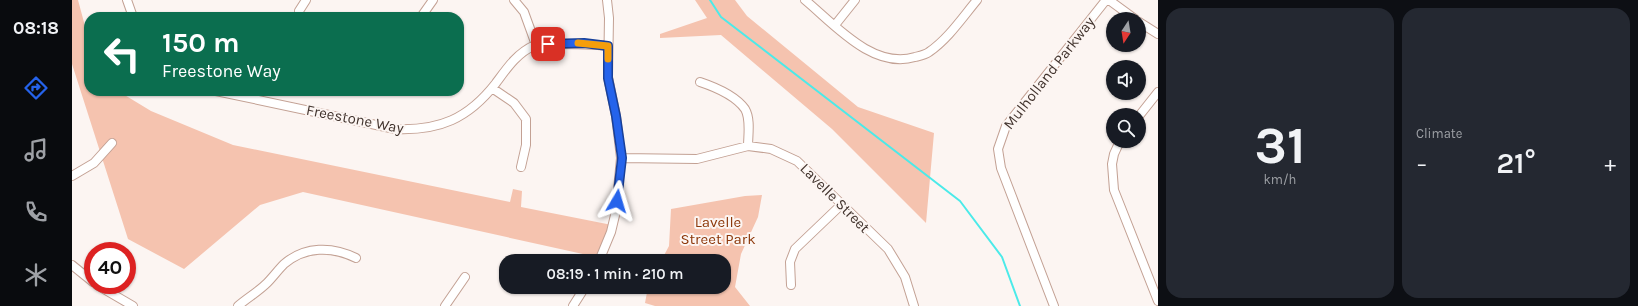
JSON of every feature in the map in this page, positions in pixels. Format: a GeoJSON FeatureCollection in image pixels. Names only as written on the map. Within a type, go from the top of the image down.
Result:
{"type":"FeatureCollection","features":[{"type":"Feature","properties":{"kind":"street"},"geometry":{"type":"LineString","coordinates":[[127,0],[131,12]]}},
{"type":"Feature","properties":{"kind":"street"},"geometry":{"type":"LineString","coordinates":[[299,11],[306,0]]}},
{"type":"Feature","properties":{"kind":"street"},"geometry":{"type":"LineString","coordinates":[[425,12],[433,0]]}},
{"type":"Feature","properties":{"kind":"street"},"geometry":{"type":"LineString","coordinates":[[514,0],[524,12],[536,45]]}},
{"type":"Feature","properties":{"kind":"street"},"geometry":{"type":"LineString","coordinates":[[602,254],[611,232],[616,211],[622,158],[616,116],[608,78],[609,18],[607,0]]}},
{"type":"Feature","properties":{"kind":"street"},"geometry":{"type":"LineString","coordinates":[[805,0],[864,49],[883,57],[907,59],[928,53],[945,39],[977,0]]}},
{"type":"Feature","properties":{"kind":"street"},"geometry":{"type":"LineString","coordinates":[[835,25],[855,0]]}},
{"type":"Feature","properties":{"kind":"street"},"geometry":{"type":"LineString","coordinates":[[1108,0],[1126,12]]}},
{"type":"Feature","properties":{"kind":"street","name":"Mulholland Parkway"},"geometry":{"type":"LineString","coordinates":[[1054,306],[1000,168],[998,149],[1006,126],[1108,0]]}},
{"type":"Feature","properties":{"kind":"street"},"geometry":{"type":"LineString","coordinates":[[1146,26],[1158,34]]}},
{"type":"Feature","properties":{"kind":"street","name":"Freestone Way"},"geometry":{"type":"LineString","coordinates":[[240,96],[395,129],[413,130],[431,128],[456,119],[475,107],[515,58],[536,45],[584,43],[608,46]]}},
{"type":"Feature","properties":{"kind":"street"},"geometry":{"type":"LineString","coordinates":[[700,82],[719,88],[745,109],[748,119],[748,146]]}},
{"type":"Feature","properties":{"kind":"street"},"geometry":{"type":"LineString","coordinates":[[492,88],[514,103],[526,119],[526,145],[521,167]]}},
{"type":"Feature","properties":{"kind":"street"},"geometry":{"type":"LineString","coordinates":[[1145,108],[1158,92]]}},
{"type":"Feature","properties":{"kind":"street"},"geometry":{"type":"LineString","coordinates":[[72,176],[94,163],[102,156],[112,143]]}},
{"type":"Feature","properties":{"kind":"street","name":"Lavelle Street"},"geometry":{"type":"LineString","coordinates":[[622,158],[697,159],[748,146],[771,149],[797,161],[840,205],[888,249],[905,277],[914,306]]}},
{"type":"Feature","properties":{"kind":"street"},"geometry":{"type":"LineString","coordinates":[[1117,148],[1112,164],[1114,190],[1158,301]]}},
{"type":"Feature","properties":{"kind":"street"},"geometry":{"type":"LineString","coordinates":[[791,285],[790,262],[795,249],[840,205]]}},
{"type":"Feature","properties":{"kind":"street"},"geometry":{"type":"LineString","coordinates":[[238,306],[266,284],[283,265],[297,254],[315,250],[343,252],[356,258]]}},
{"type":"Feature","properties":{"kind":"street"},"geometry":{"type":"LineString","coordinates":[[72,265],[84,275]]}},
{"type":"Feature","properties":{"kind":"street"},"geometry":{"type":"LineString","coordinates":[[445,306],[465,277]]}},
{"type":"Feature","properties":{"kind":"street"},"geometry":{"type":"LineString","coordinates":[[112,294],[133,306]]}},
{"type":"Feature","properties":{"kind":"street"},"geometry":{"type":"LineString","coordinates":[[573,306],[581,294]]}},
{"type":"Feature","properties":{"kind":"green space"},"geometry":{"type":"Polygon","coordinates":[[[72,0],[78,0],[84,22],[84,96],[126,96],[151,111],[233,145],[510,202],[513,189],[522,191],[521,207],[612,225],[602,254],[583,254],[303,192],[260,205],[184,269],[128,239],[72,64],[72,0]]]}},
{"type":"Feature","properties":{"kind":"green space"},"geometry":{"type":"Polygon","coordinates":[[[695,0],[735,0],[747,16],[858,107],[934,133],[926,223],[832,129],[721,35],[660,38],[660,34],[707,18],[695,0]]]}},
{"type":"Feature","properties":{"kind":"green space","name":"Lavelle Street Park"},"geometry":{"type":"Polygon","coordinates":[[[762,195],[758,217],[741,254],[735,287],[750,306],[655,306],[645,303],[647,294],[731,294],[731,254],[665,254],[669,246],[671,209],[745,196],[762,195]]]}},
{"type":"Feature","properties":{"kind":"waterway"},"geometry":{"type":"LineString","coordinates":[[710,0],[721,17],[960,201],[1002,257],[1020,306]]}},
{"type":"Feature","properties":{"kind":"slow traffic"},"geometry":{"type":"LineString","coordinates":[[578,43],[608,46],[608,59]]}},
{"type":"Feature","properties":{"kind":"route"},"geometry":{"type":"LineString","coordinates":[[548,44],[584,43],[608,46],[608,78],[616,116],[622,158],[617,201]]}}]}
